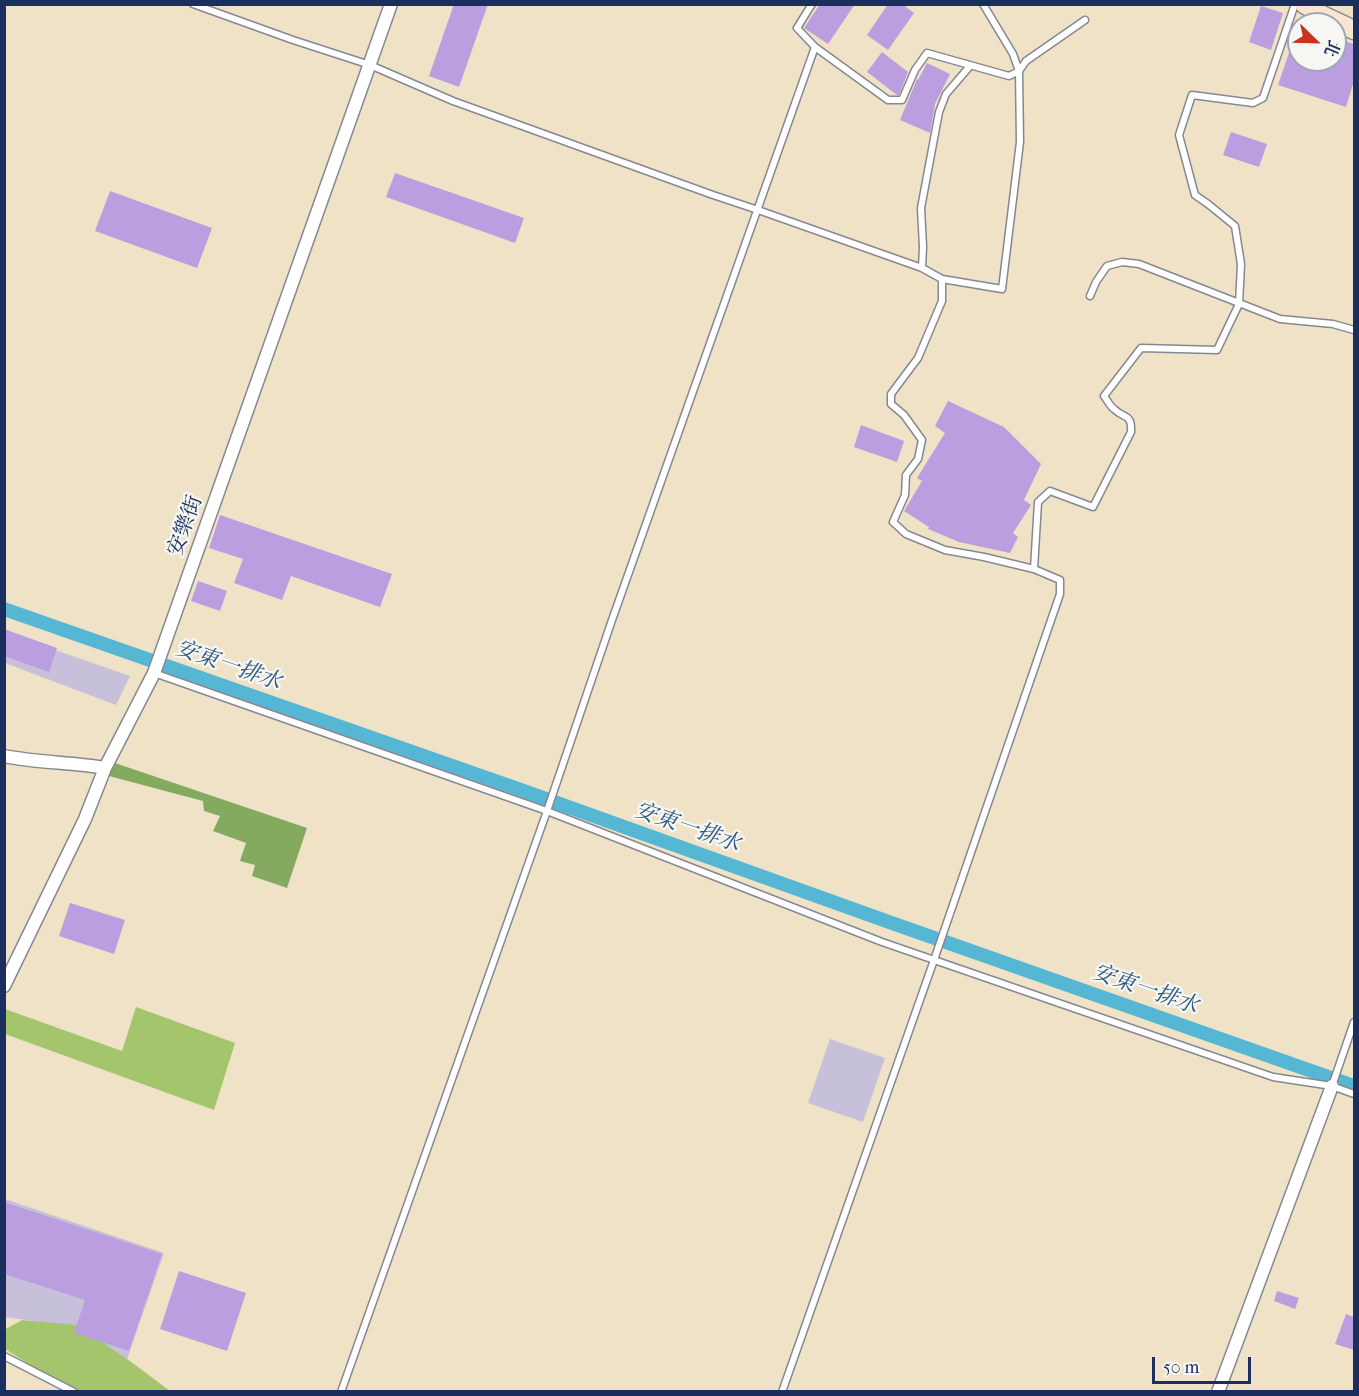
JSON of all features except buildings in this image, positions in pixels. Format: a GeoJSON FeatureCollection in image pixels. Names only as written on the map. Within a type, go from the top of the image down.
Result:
{"type":"FeatureCollection","features":[{"type":"Feature","properties":{"kind":"street","name":"安樂街"},"geometry":{"type":"LineString","coordinates":[[4,987],[85,819],[105,768],[154,673],[391,4]]}},
{"type":"Feature","properties":{"kind":"street"},"geometry":{"type":"LineString","coordinates":[[1304,4],[1354,30]]}},
{"type":"Feature","properties":{"kind":"street"},"geometry":{"type":"LineString","coordinates":[[4,756],[105,768]]}},
{"type":"Feature","properties":{"kind":"street"},"geometry":{"type":"LineString","coordinates":[[1218,1392],[1332,1086]]}},
{"type":"Feature","properties":{"kind":"lane"},"geometry":{"type":"LineString","coordinates":[[193,4],[370,65],[453,101],[922,268],[942,279],[1002,289],[1020,142],[1019,71],[1013,54],[983,4]]}},
{"type":"Feature","properties":{"kind":"lane"},"geometry":{"type":"LineString","coordinates":[[812,4],[797,28],[815,46],[888,100],[903,100],[915,70],[927,53],[1009,76],[1019,71],[1026,61],[1085,20]]}},
{"type":"Feature","properties":{"kind":"lane"},"geometry":{"type":"LineString","coordinates":[[1034,569],[1038,502],[1050,490],[1093,507],[1131,432],[1131,423],[1127,417],[1114,410],[1104,396],[1141,348],[1217,350],[1239,304],[1241,264],[1235,226],[1195,195],[1179,135],[1192,94],[1253,103],[1263,98],[1295,4]]}},
{"type":"Feature","properties":{"kind":"lane"},"geometry":{"type":"LineString","coordinates":[[341,1392],[815,46]]}},
{"type":"Feature","properties":{"kind":"lane"},"geometry":{"type":"LineString","coordinates":[[922,268],[921,208],[939,112],[946,94],[970,66]]}},
{"type":"Feature","properties":{"kind":"lane"},"geometry":{"type":"LineString","coordinates":[[1090,296],[1107,266],[1122,262],[1139,264],[1280,319],[1333,324],[1354,330]]}},
{"type":"Feature","properties":{"kind":"lane"},"geometry":{"type":"LineString","coordinates":[[782,1392],[1060,594],[1060,580],[1034,569],[945,550],[906,534],[893,522],[905,495],[906,475],[918,459],[922,440],[904,415],[891,405],[891,394],[918,358],[942,301],[942,279]]}},
{"type":"Feature","properties":{"kind":"lane"},"geometry":{"type":"LineString","coordinates":[[154,673],[547,811],[882,942],[1273,1077],[1332,1086],[1354,1094]]}},
{"type":"Feature","properties":{"kind":"lane"},"geometry":{"type":"LineString","coordinates":[[1332,1086],[1354,1022]]}},
{"type":"Feature","properties":{"kind":"lane"},"geometry":{"type":"LineString","coordinates":[[4,1356],[74,1392]]}},
{"type":"Feature","properties":{"kind":"shaded area"},"geometry":{"type":"Polygon","coordinates":[[[4,632],[130,676],[116,705],[5,663],[4,632]]]}},
{"type":"Feature","properties":{"kind":"shaded area"},"geometry":{"type":"Polygon","coordinates":[[[830,1039],[885,1058],[863,1122],[808,1103],[830,1039]]]}},
{"type":"Feature","properties":{"kind":"shaded area"},"geometry":{"type":"Polygon","coordinates":[[[5,1199],[164,1253],[126,1362],[55,1324],[5,1317],[5,1199]]]}},
{"type":"Feature","properties":{"kind":"green space"},"geometry":{"type":"Polygon","coordinates":[[[115,763],[307,828],[287,888],[252,876],[255,865],[240,861],[246,843],[213,831],[220,816],[204,811],[203,801],[109,776],[115,763]]]}},
{"type":"Feature","properties":{"kind":"green space"},"geometry":{"type":"Polygon","coordinates":[[[136,1007],[235,1043],[214,1110],[5,1034],[5,1009],[122,1051],[136,1007]]]}},
{"type":"Feature","properties":{"kind":"green space"},"geometry":{"type":"Polygon","coordinates":[[[22,1320],[77,1325],[170,1391],[76,1391],[64,1386],[5,1349],[4,1330],[22,1320]]]}},
{"type":"Feature","properties":{"kind":"waterway","name":"安東一排水"},"geometry":{"type":"LineString","coordinates":[[4,609],[1354,1086]]}}]}
